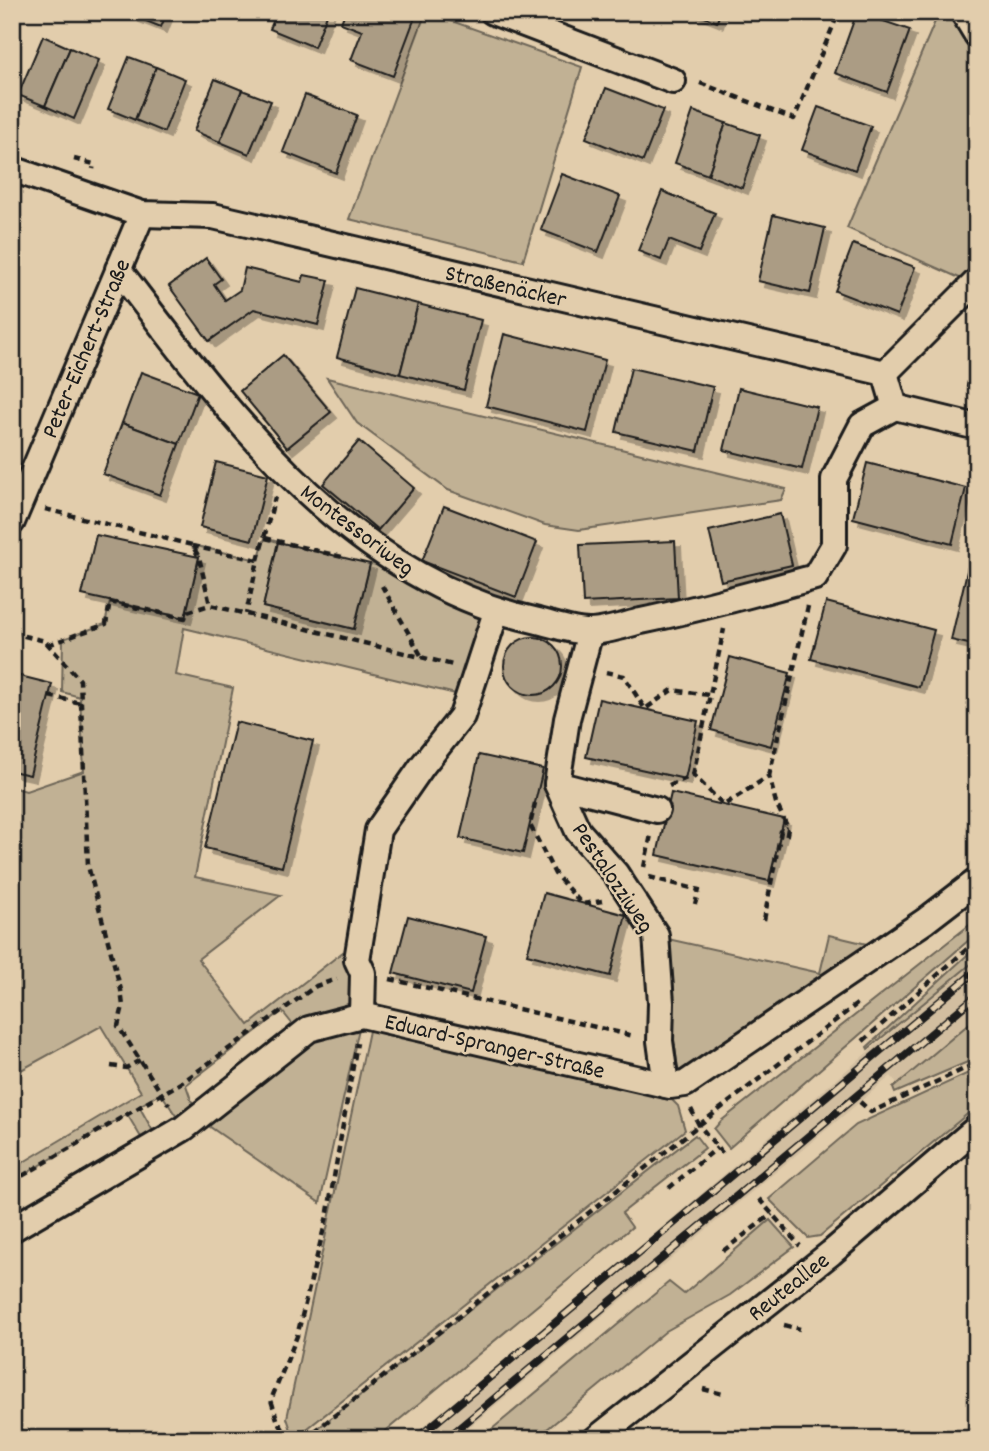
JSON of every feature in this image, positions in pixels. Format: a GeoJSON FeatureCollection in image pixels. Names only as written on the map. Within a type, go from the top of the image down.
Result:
{"type":"FeatureCollection","features":[{"type":"Feature","properties":{"kind":"street"},"geometry":{"type":"LineString","coordinates":[[493,12],[673,81]]}},
{"type":"Feature","properties":{"kind":"street"},"geometry":{"type":"LineString","coordinates":[[963,12],[977,35]]}},
{"type":"Feature","properties":{"kind":"street","name":"Straßenäcker"},"geometry":{"type":"LineString","coordinates":[[12,169],[142,214],[213,216],[886,373]]}},
{"type":"Feature","properties":{"kind":"street","name":"Peter-Eichert-Straße"},"geometry":{"type":"LineString","coordinates":[[16,512],[142,214]]}},
{"type":"Feature","properties":{"kind":"street","name":"Montessoriweg"},"geometry":{"type":"LineString","coordinates":[[118,269],[206,383],[282,468],[330,513],[403,568],[496,612],[590,632],[730,601],[815,577]]}},
{"type":"Feature","properties":{"kind":"street"},"geometry":{"type":"LineString","coordinates":[[895,407],[886,373],[977,281]]}},
{"type":"Feature","properties":{"kind":"street"},"geometry":{"type":"LineString","coordinates":[[815,577],[834,545],[834,479],[862,425],[895,407],[977,427]]}},
{"type":"Feature","properties":{"kind":"street"},"geometry":{"type":"LineString","coordinates":[[362,1015],[363,973],[357,960],[378,830],[423,765],[462,716],[496,612]]}},
{"type":"Feature","properties":{"kind":"street"},"geometry":{"type":"LineString","coordinates":[[590,632],[567,719],[557,785],[657,810]]}},
{"type":"Feature","properties":{"kind":"street","name":"Pestalozziweg"},"geometry":{"type":"LineString","coordinates":[[557,785],[578,831],[616,874],[656,934],[661,1003],[660,1041],[666,1085]]}},
{"type":"Feature","properties":{"kind":"street"},"geometry":{"type":"LineString","coordinates":[[666,1085],[685,1084],[925,921],[977,881]]}},
{"type":"Feature","properties":{"kind":"street","name":"Eduard-Spranger-Straße"},"geometry":{"type":"LineString","coordinates":[[12,1229],[184,1128],[309,1029],[362,1015],[666,1085]]}},
{"type":"Feature","properties":{"kind":"street","name":"Reuteallee"},"geometry":{"type":"LineString","coordinates":[[596,1439],[816,1264],[977,1128]]}},
{"type":"Feature","properties":{"kind":"path"},"geometry":{"type":"LineString","coordinates":[[673,81],[706,83],[793,119],[839,12]]}},
{"type":"Feature","properties":{"kind":"path"},"geometry":{"type":"LineString","coordinates":[[246,614],[282,468]]}},
{"type":"Feature","properties":{"kind":"path"},"geometry":{"type":"LineString","coordinates":[[16,512],[258,560]]}},
{"type":"Feature","properties":{"kind":"path"},"geometry":{"type":"LineString","coordinates":[[265,538],[344,558]]}},
{"type":"Feature","properties":{"kind":"path"},"geometry":{"type":"LineString","coordinates":[[191,545],[199,557],[210,605]]}},
{"type":"Feature","properties":{"kind":"path"},"geometry":{"type":"LineString","coordinates":[[376,576],[422,657]]}},
{"type":"Feature","properties":{"kind":"path"},"geometry":{"type":"LineString","coordinates":[[786,840],[788,828],[775,803],[769,776],[815,577]]}},
{"type":"Feature","properties":{"kind":"path"},"geometry":{"type":"LineString","coordinates":[[693,775],[730,601]]}},
{"type":"Feature","properties":{"kind":"path"},"geometry":{"type":"LineString","coordinates":[[48,645],[106,624],[110,602],[185,618],[187,612],[210,605],[477,671]]}},
{"type":"Feature","properties":{"kind":"path"},"geometry":{"type":"LineString","coordinates":[[12,633],[48,645],[80,680],[88,866],[121,990],[123,1006],[118,1026],[184,1128]]}},
{"type":"Feature","properties":{"kind":"path"},"geometry":{"type":"LineString","coordinates":[[581,665],[624,676],[645,709],[672,690],[709,695]]}},
{"type":"Feature","properties":{"kind":"path"},"geometry":{"type":"LineString","coordinates":[[49,696],[81,704]]}},
{"type":"Feature","properties":{"kind":"path"},"geometry":{"type":"LineString","coordinates":[[693,775],[724,805],[769,776]]}},
{"type":"Feature","properties":{"kind":"path"},"geometry":{"type":"LineString","coordinates":[[693,775],[663,788],[642,875],[699,890],[695,904]]}},
{"type":"Feature","properties":{"kind":"path"},"geometry":{"type":"LineString","coordinates":[[764,920],[781,831],[788,828]]}},
{"type":"Feature","properties":{"kind":"path"},"geometry":{"type":"LineString","coordinates":[[863,1041],[977,940]]}},
{"type":"Feature","properties":{"kind":"path"},"geometry":{"type":"LineString","coordinates":[[305,1439],[699,1125],[864,998]]}},
{"type":"Feature","properties":{"kind":"path"},"geometry":{"type":"LineString","coordinates":[[290,1439],[278,1422],[271,1400],[297,1336],[328,1212],[362,1015]]}},
{"type":"Feature","properties":{"kind":"path"},"geometry":{"type":"LineString","coordinates":[[111,1066],[126,1068],[140,1060]]}},
{"type":"Feature","properties":{"kind":"path"},"geometry":{"type":"LineString","coordinates":[[860,1102],[871,1112],[977,1063]]}},
{"type":"Feature","properties":{"kind":"path"},"geometry":{"type":"LineString","coordinates":[[12,1182],[161,1092]]}},
{"type":"Feature","properties":{"kind":"path"},"geometry":{"type":"LineString","coordinates":[[699,1125],[723,1154]]}},
{"type":"Feature","properties":{"kind":"path"},"geometry":{"type":"LineString","coordinates":[[669,1188],[717,1148]]}},
{"type":"Feature","properties":{"kind":"path"},"geometry":{"type":"LineString","coordinates":[[759,1199],[816,1264]]}},
{"type":"Feature","properties":{"kind":"path"},"geometry":{"type":"LineString","coordinates":[[723,1251],[772,1214]]}},
{"type":"Feature","properties":{"kind":"shaded area"},"geometry":{"type":"Polygon","coordinates":[[[426,12],[582,67],[523,261],[349,219],[426,12]]]}},
{"type":"Feature","properties":{"kind":"shaded area"},"geometry":{"type":"Polygon","coordinates":[[[939,12],[961,12],[977,30],[977,281],[973,284],[847,228],[939,12]]]}},
{"type":"Feature","properties":{"kind":"shaded area"},"geometry":{"type":"Polygon","coordinates":[[[327,378],[786,489],[781,500],[579,530],[545,525],[448,490],[357,423],[327,378]]]}},
{"type":"Feature","properties":{"kind":"shaded area"},"geometry":{"type":"Polygon","coordinates":[[[265,538],[278,542],[263,607],[354,629],[370,564],[403,568],[496,612],[468,697],[184,628],[176,675],[233,688],[195,877],[281,895],[198,959],[249,1025],[343,952],[357,960],[362,1015],[320,1203],[197,1118],[184,1128],[161,1093],[139,1106],[159,1142],[145,1144],[127,1114],[12,1182],[12,1148],[22,1163],[141,1092],[101,1026],[12,1075],[12,787],[26,791],[84,771],[80,697],[62,692],[63,639],[105,624],[110,602],[185,618],[199,557],[192,545],[258,560],[265,538]],[[282,1011],[186,1085],[197,1117],[301,1035],[282,1011]]]}},
{"type":"Feature","properties":{"kind":"shaded area"},"geometry":{"type":"Polygon","coordinates":[[[977,919],[977,933],[729,1148],[714,1129],[721,1121],[977,919]]]}},
{"type":"Feature","properties":{"kind":"shaded area"},"geometry":{"type":"Polygon","coordinates":[[[829,935],[871,945],[683,1071],[678,1070],[672,1025],[674,988],[668,939],[820,973],[829,935]]]}},
{"type":"Feature","properties":{"kind":"shaded area"},"geometry":{"type":"Polygon","coordinates":[[[977,946],[977,959],[868,1049],[867,1047],[977,946]]]}},
{"type":"Feature","properties":{"kind":"shaded area"},"geometry":{"type":"Polygon","coordinates":[[[977,959],[977,1017],[898,1084],[891,1076],[455,1439],[408,1439],[544,1328],[977,959]]]}},
{"type":"Feature","properties":{"kind":"shaded area"},"geometry":{"type":"Polygon","coordinates":[[[977,1017],[977,1058],[895,1093],[893,1088],[977,1017]]]}},
{"type":"Feature","properties":{"kind":"shaded area"},"geometry":{"type":"Polygon","coordinates":[[[370,1026],[668,1096],[678,1106],[685,1130],[294,1439],[287,1418],[370,1026]]]}},
{"type":"Feature","properties":{"kind":"shaded area"},"geometry":{"type":"Polygon","coordinates":[[[977,1069],[977,1106],[820,1236],[808,1238],[769,1199],[856,1125],[977,1069]]]}},
{"type":"Feature","properties":{"kind":"shaded area"},"geometry":{"type":"Polygon","coordinates":[[[695,1135],[705,1148],[622,1213],[632,1227],[376,1439],[304,1439],[695,1135]]]}},
{"type":"Feature","properties":{"kind":"shaded area"},"geometry":{"type":"Polygon","coordinates":[[[770,1220],[794,1247],[730,1295],[666,1331],[535,1439],[480,1439],[669,1282],[684,1294],[770,1220]]]}},
{"type":"Feature","properties":{"kind":"building"},"geometry":{"type":"Polygon","coordinates":[[[134,12],[167,12],[161,27],[133,16],[134,12]]]}},
{"type":"Feature","properties":{"kind":"building"},"geometry":{"type":"Polygon","coordinates":[[[277,12],[328,12],[314,47],[270,29],[277,12]]]}},
{"type":"Feature","properties":{"kind":"building"},"geometry":{"type":"Polygon","coordinates":[[[345,12],[417,12],[393,76],[351,60],[362,31],[341,23],[345,12]]]}},
{"type":"Feature","properties":{"kind":"building"},"geometry":{"type":"Polygon","coordinates":[[[692,12],[720,12],[717,22],[692,12]]]}},
{"type":"Feature","properties":{"kind":"building"},"geometry":{"type":"Polygon","coordinates":[[[857,12],[910,30],[887,92],[835,73],[857,12]]]}},
{"type":"Feature","properties":{"kind":"building"},"geometry":{"type":"Polygon","coordinates":[[[43,36],[70,48],[45,106],[18,95],[43,36]]]}},
{"type":"Feature","properties":{"kind":"building"},"geometry":{"type":"Polygon","coordinates":[[[70,48],[99,60],[74,119],[45,106],[70,48]]]}},
{"type":"Feature","properties":{"kind":"building"},"geometry":{"type":"Polygon","coordinates":[[[129,57],[156,67],[135,120],[108,109],[129,57]]]}},
{"type":"Feature","properties":{"kind":"building"},"geometry":{"type":"Polygon","coordinates":[[[156,67],[185,79],[164,132],[135,120],[156,67]]]}},
{"type":"Feature","properties":{"kind":"building"},"geometry":{"type":"Polygon","coordinates":[[[215,79],[242,90],[220,142],[194,131],[215,79]]]}},
{"type":"Feature","properties":{"kind":"building"},"geometry":{"type":"Polygon","coordinates":[[[606,88],[663,110],[643,161],[586,138],[606,88]]]}},
{"type":"Feature","properties":{"kind":"building"},"geometry":{"type":"Polygon","coordinates":[[[242,90],[271,101],[249,154],[220,142],[242,90]]]}},
{"type":"Feature","properties":{"kind":"building"},"geometry":{"type":"Polygon","coordinates":[[[305,95],[357,115],[336,173],[283,152],[305,95]]]}},
{"type":"Feature","properties":{"kind":"building"},"geometry":{"type":"Polygon","coordinates":[[[818,107],[871,126],[855,170],[802,150],[818,107]]]}},
{"type":"Feature","properties":{"kind":"building"},"geometry":{"type":"Polygon","coordinates":[[[693,111],[726,123],[708,175],[675,163],[693,111]]]}},
{"type":"Feature","properties":{"kind":"building"},"geometry":{"type":"Polygon","coordinates":[[[726,123],[760,135],[742,188],[708,175],[726,123]]]}},
{"type":"Feature","properties":{"kind":"building"},"geometry":{"type":"Polygon","coordinates":[[[562,174],[620,196],[598,252],[541,230],[562,174]]]}},
{"type":"Feature","properties":{"kind":"building"},"geometry":{"type":"Polygon","coordinates":[[[662,191],[715,213],[699,252],[669,240],[661,260],[638,251],[662,191]]]}},
{"type":"Feature","properties":{"kind":"building"},"geometry":{"type":"Polygon","coordinates":[[[773,215],[825,228],[810,293],[758,281],[773,215]]]}},
{"type":"Feature","properties":{"kind":"building"},"geometry":{"type":"Polygon","coordinates":[[[853,244],[915,267],[897,315],[835,291],[853,244]]]}},
{"type":"Feature","properties":{"kind":"building"},"geometry":{"type":"Polygon","coordinates":[[[206,258],[221,279],[214,284],[225,300],[240,290],[245,268],[302,282],[304,275],[329,280],[318,325],[254,309],[209,341],[169,286],[206,258]]]}},
{"type":"Feature","properties":{"kind":"building"},"geometry":{"type":"Polygon","coordinates":[[[355,288],[418,304],[400,374],[337,357],[355,288]]]}},
{"type":"Feature","properties":{"kind":"building"},"geometry":{"type":"Polygon","coordinates":[[[418,304],[481,320],[464,390],[400,374],[418,304]]]}},
{"type":"Feature","properties":{"kind":"building"},"geometry":{"type":"Polygon","coordinates":[[[504,334],[605,360],[587,432],[486,406],[504,334]]]}},
{"type":"Feature","properties":{"kind":"building"},"geometry":{"type":"Polygon","coordinates":[[[977,341],[977,388],[967,386],[977,341]]]}},
{"type":"Feature","properties":{"kind":"building"},"geometry":{"type":"Polygon","coordinates":[[[283,355],[331,412],[287,448],[240,391],[283,355]]]}},
{"type":"Feature","properties":{"kind":"building"},"geometry":{"type":"Polygon","coordinates":[[[631,368],[713,387],[698,451],[616,432],[631,368]]]}},
{"type":"Feature","properties":{"kind":"building"},"geometry":{"type":"Polygon","coordinates":[[[141,372],[198,393],[179,444],[122,423],[141,372]]]}},
{"type":"Feature","properties":{"kind":"building"},"geometry":{"type":"Polygon","coordinates":[[[739,388],[817,407],[802,469],[724,450],[739,388]]]}},
{"type":"Feature","properties":{"kind":"building"},"geometry":{"type":"Polygon","coordinates":[[[122,423],[179,444],[160,495],[103,474],[122,423]]]}},
{"type":"Feature","properties":{"kind":"building"},"geometry":{"type":"Polygon","coordinates":[[[359,441],[414,488],[378,530],[323,484],[359,441]]]}},
{"type":"Feature","properties":{"kind":"building"},"geometry":{"type":"Polygon","coordinates":[[[216,462],[268,475],[252,540],[200,527],[216,462]]]}},
{"type":"Feature","properties":{"kind":"building"},"geometry":{"type":"Polygon","coordinates":[[[867,463],[966,488],[952,544],[853,518],[867,463]]]}},
{"type":"Feature","properties":{"kind":"building"},"geometry":{"type":"Polygon","coordinates":[[[444,506],[537,542],[516,597],[422,561],[444,506]]]}},
{"type":"Feature","properties":{"kind":"building"},"geometry":{"type":"Polygon","coordinates":[[[780,514],[792,565],[721,581],[709,531],[780,514]]]}},
{"type":"Feature","properties":{"kind":"building"},"geometry":{"type":"Polygon","coordinates":[[[96,535],[199,557],[185,618],[82,595],[96,535]]]}},
{"type":"Feature","properties":{"kind":"building"},"geometry":{"type":"Polygon","coordinates":[[[675,541],[678,598],[583,603],[580,545],[675,541]]]}},
{"type":"Feature","properties":{"kind":"building"},"geometry":{"type":"Polygon","coordinates":[[[974,541],[977,542],[977,646],[951,640],[974,541]]]}},
{"type":"Feature","properties":{"kind":"building"},"geometry":{"type":"Polygon","coordinates":[[[278,542],[370,564],[354,629],[263,607],[278,542]]]}},
{"type":"Feature","properties":{"kind":"building"},"geometry":{"type":"Polygon","coordinates":[[[826,602],[934,630],[919,687],[811,659],[826,602]]]}},
{"type":"Feature","properties":{"kind":"building"},"geometry":{"type":"Polygon","coordinates":[[[533,637],[544,639],[557,650],[562,666],[560,677],[549,690],[533,695],[522,693],[509,682],[504,666],[506,655],[517,642],[533,637]]]}},
{"type":"Feature","properties":{"kind":"building"},"geometry":{"type":"Polygon","coordinates":[[[730,657],[790,673],[771,746],[711,730],[730,657]]]}},
{"type":"Feature","properties":{"kind":"building"},"geometry":{"type":"Polygon","coordinates":[[[12,674],[52,684],[30,775],[12,771],[12,674]]]}},
{"type":"Feature","properties":{"kind":"building"},"geometry":{"type":"Polygon","coordinates":[[[599,699],[698,721],[685,779],[586,757],[599,699]]]}},
{"type":"Feature","properties":{"kind":"building"},"geometry":{"type":"Polygon","coordinates":[[[236,722],[313,741],[282,867],[205,848],[236,722]]]}},
{"type":"Feature","properties":{"kind":"building"},"geometry":{"type":"Polygon","coordinates":[[[479,755],[543,769],[523,853],[460,838],[479,755]]]}},
{"type":"Feature","properties":{"kind":"building"},"geometry":{"type":"Polygon","coordinates":[[[671,793],[784,819],[769,881],[657,855],[671,793]]]}},
{"type":"Feature","properties":{"kind":"building"},"geometry":{"type":"Polygon","coordinates":[[[544,893],[626,915],[610,976],[527,954],[544,893]]]}},
{"type":"Feature","properties":{"kind":"building"},"geometry":{"type":"Polygon","coordinates":[[[408,916],[486,936],[471,993],[393,973],[408,916]]]}},
{"type":"Feature","properties":{"kind":"railway"},"geometry":{"type":"LineString","coordinates":[[416,1439],[977,970]]}},
{"type":"Feature","properties":{"kind":"railway"},"geometry":{"type":"LineString","coordinates":[[446,1439],[977,995]]}}]}
